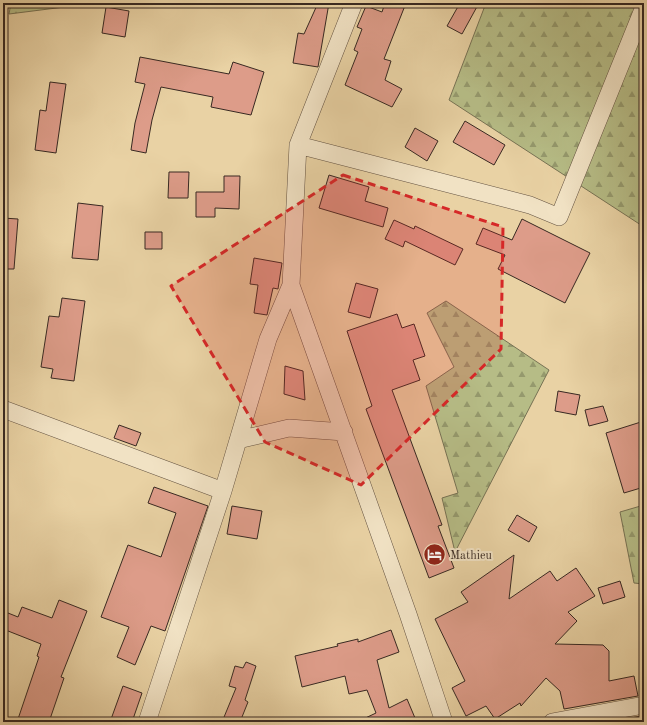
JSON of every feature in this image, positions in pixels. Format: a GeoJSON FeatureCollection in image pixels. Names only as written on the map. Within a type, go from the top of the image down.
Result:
{"type":"FeatureCollection","features":[{"type":"Feature","properties":{"kind":"street"},"geometry":{"type":"LineString","coordinates":[[147,722],[223,491],[268,339],[291,285],[298,145],[354,3]]}},
{"type":"Feature","properties":{"kind":"street"},"geometry":{"type":"LineString","coordinates":[[298,145],[530,205],[558,217],[644,7]]}},
{"type":"Feature","properties":{"kind":"street"},"geometry":{"type":"LineString","coordinates":[[291,285],[344,432],[444,722]]}},
{"type":"Feature","properties":{"kind":"street"},"geometry":{"type":"LineString","coordinates":[[3,409],[223,491]]}},
{"type":"Feature","properties":{"kind":"street"},"geometry":{"type":"LineString","coordinates":[[238,440],[289,428],[344,432]]}},
{"type":"Feature","properties":{"kind":"street"},"geometry":{"type":"LineString","coordinates":[[552,722],[644,705]]}},
{"type":"Feature","properties":{"kind":"highlighted area"},"geometry":{"type":"Polygon","coordinates":[[[343,175],[503,227],[501,349],[361,485],[265,442],[171,286],[343,175]]]}},
{"type":"Feature","properties":{"kind":"green space"},"geometry":{"type":"Polygon","coordinates":[[[11,3],[96,3],[9,14],[11,3]]]}},
{"type":"Feature","properties":{"kind":"green space"},"geometry":{"type":"Polygon","coordinates":[[[486,3],[644,3],[644,227],[449,100],[486,3]]]}},
{"type":"Feature","properties":{"kind":"green space"},"geometry":{"type":"Polygon","coordinates":[[[446,301],[549,370],[455,552],[442,498],[458,493],[426,386],[454,367],[427,313],[446,301]]]}},
{"type":"Feature","properties":{"kind":"green space"},"geometry":{"type":"Polygon","coordinates":[[[644,505],[644,584],[634,583],[620,512],[644,505]]]}},
{"type":"Feature","properties":{"kind":"building"},"geometry":{"type":"Polygon","coordinates":[[[318,3],[329,3],[318,67],[293,63],[298,33],[304,34],[318,3]]]}},
{"type":"Feature","properties":{"kind":"building"},"geometry":{"type":"Polygon","coordinates":[[[385,3],[406,3],[384,59],[391,61],[385,80],[402,89],[392,107],[345,85],[358,52],[354,50],[362,29],[357,27],[366,6],[382,12],[385,3]]]}},
{"type":"Feature","properties":{"kind":"building"},"geometry":{"type":"Polygon","coordinates":[[[460,3],[479,3],[462,34],[447,26],[460,3]]]}},
{"type":"Feature","properties":{"kind":"building"},"geometry":{"type":"Polygon","coordinates":[[[106,7],[129,11],[125,37],[102,33],[106,7]]]}},
{"type":"Feature","properties":{"kind":"building"},"geometry":{"type":"Polygon","coordinates":[[[140,57],[229,74],[233,62],[264,72],[251,115],[211,107],[213,97],[161,87],[152,120],[146,153],[131,150],[135,123],[145,84],[135,82],[140,57]]]}},
{"type":"Feature","properties":{"kind":"building"},"geometry":{"type":"Polygon","coordinates":[[[50,82],[66,84],[56,153],[35,150],[40,110],[46,111],[50,82]]]}},
{"type":"Feature","properties":{"kind":"building"},"geometry":{"type":"Polygon","coordinates":[[[465,121],[505,145],[494,165],[453,142],[465,121]]]}},
{"type":"Feature","properties":{"kind":"building"},"geometry":{"type":"Polygon","coordinates":[[[415,128],[438,141],[427,161],[405,147],[415,128]]]}},
{"type":"Feature","properties":{"kind":"building"},"geometry":{"type":"Polygon","coordinates":[[[169,172],[189,172],[188,198],[168,198],[169,172]]]}},
{"type":"Feature","properties":{"kind":"building"},"geometry":{"type":"Polygon","coordinates":[[[329,175],[369,187],[365,201],[388,208],[383,227],[319,208],[329,175]]]}},
{"type":"Feature","properties":{"kind":"building"},"geometry":{"type":"Polygon","coordinates":[[[224,176],[240,176],[239,209],[215,208],[215,217],[196,217],[196,192],[224,192],[224,176]]]}},
{"type":"Feature","properties":{"kind":"building"},"geometry":{"type":"Polygon","coordinates":[[[78,203],[103,206],[98,260],[72,258],[78,203]]]}},
{"type":"Feature","properties":{"kind":"building"},"geometry":{"type":"Polygon","coordinates":[[[3,218],[18,219],[14,269],[3,269],[3,218]]]}},
{"type":"Feature","properties":{"kind":"building"},"geometry":{"type":"Polygon","coordinates":[[[522,219],[590,253],[565,303],[498,269],[505,255],[476,244],[483,228],[512,240],[522,219]]]}},
{"type":"Feature","properties":{"kind":"building"},"geometry":{"type":"Polygon","coordinates":[[[394,220],[414,229],[415,226],[463,249],[455,265],[405,241],[403,247],[385,239],[394,220]]]}},
{"type":"Feature","properties":{"kind":"building"},"geometry":{"type":"Polygon","coordinates":[[[145,232],[162,232],[162,249],[145,249],[145,232]]]}},
{"type":"Feature","properties":{"kind":"building"},"geometry":{"type":"Polygon","coordinates":[[[254,258],[282,263],[278,289],[273,288],[267,315],[254,313],[258,285],[250,284],[254,258]]]}},
{"type":"Feature","properties":{"kind":"building"},"geometry":{"type":"Polygon","coordinates":[[[356,283],[378,289],[370,318],[348,312],[356,283]]]}},
{"type":"Feature","properties":{"kind":"building"},"geometry":{"type":"Polygon","coordinates":[[[62,298],[85,301],[74,381],[51,378],[53,369],[41,367],[49,316],[59,317],[62,298]]]}},
{"type":"Feature","properties":{"kind":"building"},"geometry":{"type":"Polygon","coordinates":[[[397,314],[402,328],[414,324],[425,356],[413,360],[420,380],[392,390],[442,525],[438,526],[454,568],[429,578],[366,409],[372,406],[347,331],[397,314]]]}},
{"type":"Feature","properties":{"kind":"building"},"geometry":{"type":"Polygon","coordinates":[[[285,366],[303,371],[305,400],[284,394],[285,366]]]}},
{"type":"Feature","properties":{"kind":"building"},"geometry":{"type":"Polygon","coordinates":[[[558,391],[580,395],[576,415],[555,411],[558,391]]]}},
{"type":"Feature","properties":{"kind":"building"},"geometry":{"type":"Polygon","coordinates":[[[603,406],[608,421],[589,426],[585,410],[603,406]]]}},
{"type":"Feature","properties":{"kind":"building"},"geometry":{"type":"Polygon","coordinates":[[[644,421],[644,487],[624,493],[606,433],[644,421]]]}},
{"type":"Feature","properties":{"kind":"building"},"geometry":{"type":"Polygon","coordinates":[[[119,425],[141,433],[136,446],[114,438],[119,425]]]}},
{"type":"Feature","properties":{"kind":"building"},"geometry":{"type":"Polygon","coordinates":[[[154,487],[208,506],[165,631],[151,626],[135,665],[117,657],[129,627],[101,617],[128,545],[161,557],[176,513],[148,503],[154,487]]]}},
{"type":"Feature","properties":{"kind":"building"},"geometry":{"type":"Polygon","coordinates":[[[232,506],[262,511],[257,539],[227,534],[232,506]]]}},
{"type":"Feature","properties":{"kind":"building"},"geometry":{"type":"Polygon","coordinates":[[[517,515],[537,527],[529,542],[508,530],[517,515]]]}},
{"type":"Feature","properties":{"kind":"building"},"geometry":{"type":"Polygon","coordinates":[[[514,555],[509,599],[550,571],[557,581],[576,568],[595,596],[568,612],[577,621],[555,644],[603,645],[609,651],[609,681],[634,676],[638,696],[564,709],[560,691],[546,678],[521,706],[520,703],[495,719],[486,706],[466,716],[452,688],[465,681],[435,619],[468,602],[461,592],[514,555]]]}},
{"type":"Feature","properties":{"kind":"building"},"geometry":{"type":"Polygon","coordinates":[[[620,581],[625,597],[603,604],[598,588],[620,581]]]}},
{"type":"Feature","properties":{"kind":"building"},"geometry":{"type":"Polygon","coordinates":[[[59,600],[87,611],[61,677],[64,678],[49,722],[17,722],[39,657],[37,656],[41,644],[3,629],[3,611],[18,617],[22,607],[52,618],[59,600]]]}},
{"type":"Feature","properties":{"kind":"building"},"geometry":{"type":"Polygon","coordinates":[[[391,630],[399,652],[377,660],[389,708],[407,699],[415,718],[407,722],[357,722],[376,713],[367,690],[349,694],[345,676],[302,687],[295,656],[338,646],[337,644],[358,639],[358,642],[391,630]]]}},
{"type":"Feature","properties":{"kind":"building"},"geometry":{"type":"Polygon","coordinates":[[[246,662],[256,666],[245,700],[248,702],[240,722],[222,722],[236,688],[229,686],[235,666],[243,668],[246,662]]]}},
{"type":"Feature","properties":{"kind":"building"},"geometry":{"type":"Polygon","coordinates":[[[123,686],[142,693],[132,722],[110,722],[123,686]]]}},
{"type":"Feature","properties":{"kind":"building"},"geometry":{"type":"Polygon","coordinates":[[[642,716],[643,722],[607,722],[642,716]]]}},
{"type":"Feature","properties":{"kind":"place","name":"Mathieu"},"geometry":{"type":"Point","coordinates":[435,555]}}]}
